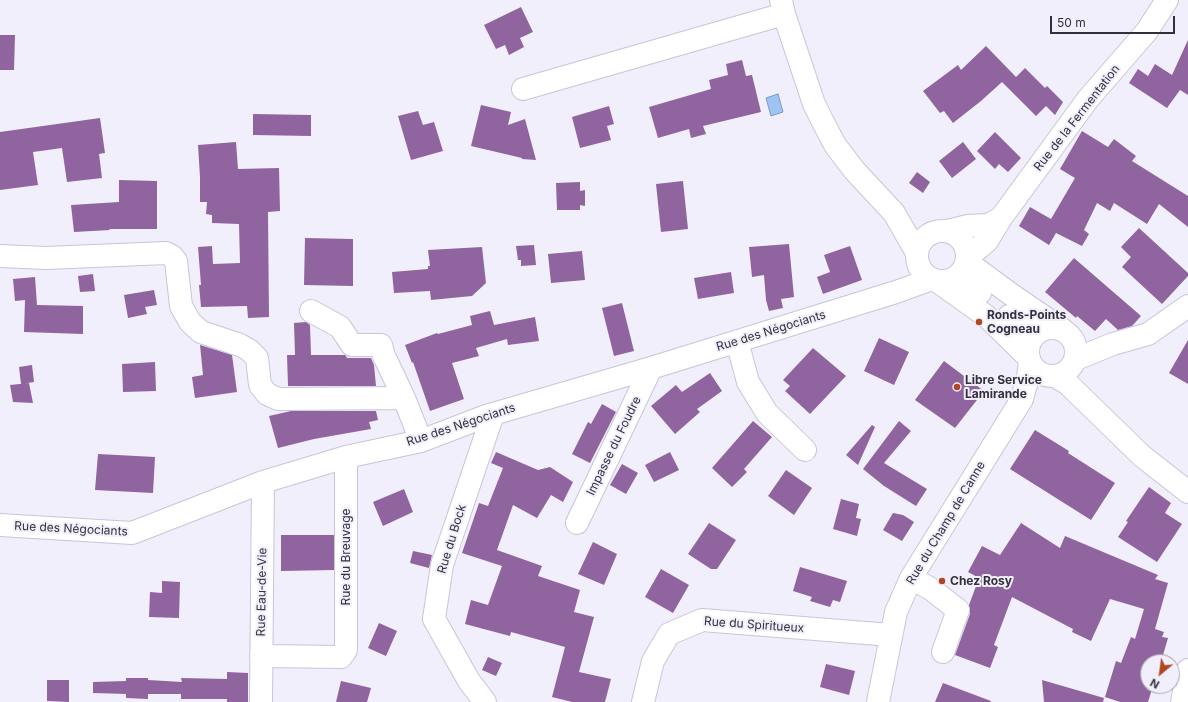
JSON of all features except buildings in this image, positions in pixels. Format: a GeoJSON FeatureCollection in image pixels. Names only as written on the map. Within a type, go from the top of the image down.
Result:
{"type":"FeatureCollection","features":[{"type":"Feature","properties":{"kind":"street","name":"Rue de la Fermentation"},"geometry":{"type":"LineString","coordinates":[[967,262],[987,241],[1001,218],[1088,99],[1146,31],[1167,0]]}},
{"type":"Feature","properties":{"kind":"street"},"geometry":{"type":"LineString","coordinates":[[523,89],[783,7],[814,104],[832,139],[854,170],[894,213],[917,255],[921,270],[926,276],[937,281],[986,316],[1029,356]]}},
{"type":"Feature","properties":{"kind":"street"},"geometry":{"type":"LineString","coordinates":[[894,213],[913,224],[955,234],[962,240],[967,248],[967,262],[970,278],[980,294]]}},
{"type":"Feature","properties":{"kind":"street"},"geometry":{"type":"LineString","coordinates":[[896,292],[904,281],[917,255],[920,245],[925,238],[932,233],[968,226],[988,225],[1001,218]]}},
{"type":"Feature","properties":{"kind":"street"},"geometry":{"type":"LineString","coordinates":[[0,256],[46,258],[166,252],[176,261],[181,306],[190,322],[201,332],[240,345],[257,358],[260,385],[267,394],[278,400],[404,398]]}},
{"type":"Feature","properties":{"kind":"street"},"geometry":{"type":"LineString","coordinates":[[937,281],[956,278],[962,273],[967,262]]}},
{"type":"Feature","properties":{"kind":"street"},"geometry":{"type":"LineString","coordinates":[[967,262],[1012,295],[1062,354],[1068,384],[1142,456],[1188,492]]}},
{"type":"Feature","properties":{"kind":"street"},"geometry":{"type":"LineString","coordinates":[[937,281],[951,281],[966,286],[980,294],[1062,354]]}},
{"type":"Feature","properties":{"kind":"street","name":"Rue des Négociants"},"geometry":{"type":"LineString","coordinates":[[0,526],[132,533],[263,482],[346,457],[422,441],[493,414],[651,368],[896,292],[937,281]]}},
{"type":"Feature","properties":{"kind":"street"},"geometry":{"type":"LineString","coordinates":[[1009,316],[1020,330],[1029,356],[1038,371],[1062,354],[1114,344],[1148,334],[1188,306]]}},
{"type":"Feature","properties":{"kind":"street"},"geometry":{"type":"LineString","coordinates":[[311,311],[340,327],[352,345],[381,345],[384,356],[422,441]]}},
{"type":"Feature","properties":{"kind":"street"},"geometry":{"type":"LineString","coordinates":[[1029,356],[1034,336],[1039,331],[1062,354]]}},
{"type":"Feature","properties":{"kind":"street"},"geometry":{"type":"LineString","coordinates":[[738,341],[748,382],[767,413],[805,450]]}},
{"type":"Feature","properties":{"kind":"street","name":"Rue du Champ de Canne"},"geometry":{"type":"LineString","coordinates":[[878,702],[896,612],[912,578],[1022,399],[1062,354]]}},
{"type":"Feature","properties":{"kind":"street","name":"Rue du Champ de Canne"},"geometry":{"type":"LineString","coordinates":[[1022,399],[1028,377],[1029,356]]}},
{"type":"Feature","properties":{"kind":"street","name":"Impasse du Foudre"},"geometry":{"type":"LineString","coordinates":[[577,523],[651,368]]}},
{"type":"Feature","properties":{"kind":"street","name":"Rue du Bock"},"geometry":{"type":"LineString","coordinates":[[485,702],[469,681],[434,619],[442,564],[493,414]]}},
{"type":"Feature","properties":{"kind":"street","name":"Rue du Breuvage"},"geometry":{"type":"LineString","coordinates":[[261,656],[342,656],[346,650],[346,457]]}},
{"type":"Feature","properties":{"kind":"street","name":"Rue Eau-de-Vie"},"geometry":{"type":"LineString","coordinates":[[261,702],[263,482]]}},
{"type":"Feature","properties":{"kind":"street"},"geometry":{"type":"LineString","coordinates":[[912,578],[931,589],[958,610],[943,652]]}},
{"type":"Feature","properties":{"kind":"street","name":"Rue du Spiritueux"},"geometry":{"type":"LineString","coordinates":[[643,702],[653,661],[669,634],[702,620],[891,635]]}},
{"type":"Feature","properties":{"kind":"street"},"geometry":{"type":"LineString","coordinates":[[1182,702],[1188,670]]}},
{"type":"Feature","properties":{"kind":"water"},"geometry":{"type":"Polygon","coordinates":[[[778,94],[783,112],[771,116],[766,98],[778,94]]]}},
{"type":"Feature","properties":{"kind":"place","name":"Ronds-Points Cogneau"},"geometry":{"type":"Point","coordinates":[979,322]}},
{"type":"Feature","properties":{"kind":"place","name":"Libre Service Lamirande"},"geometry":{"type":"Point","coordinates":[957,387]}},
{"type":"Feature","properties":{"kind":"place","name":"Chez Rosy"},"geometry":{"type":"Point","coordinates":[942,581]}}]}
